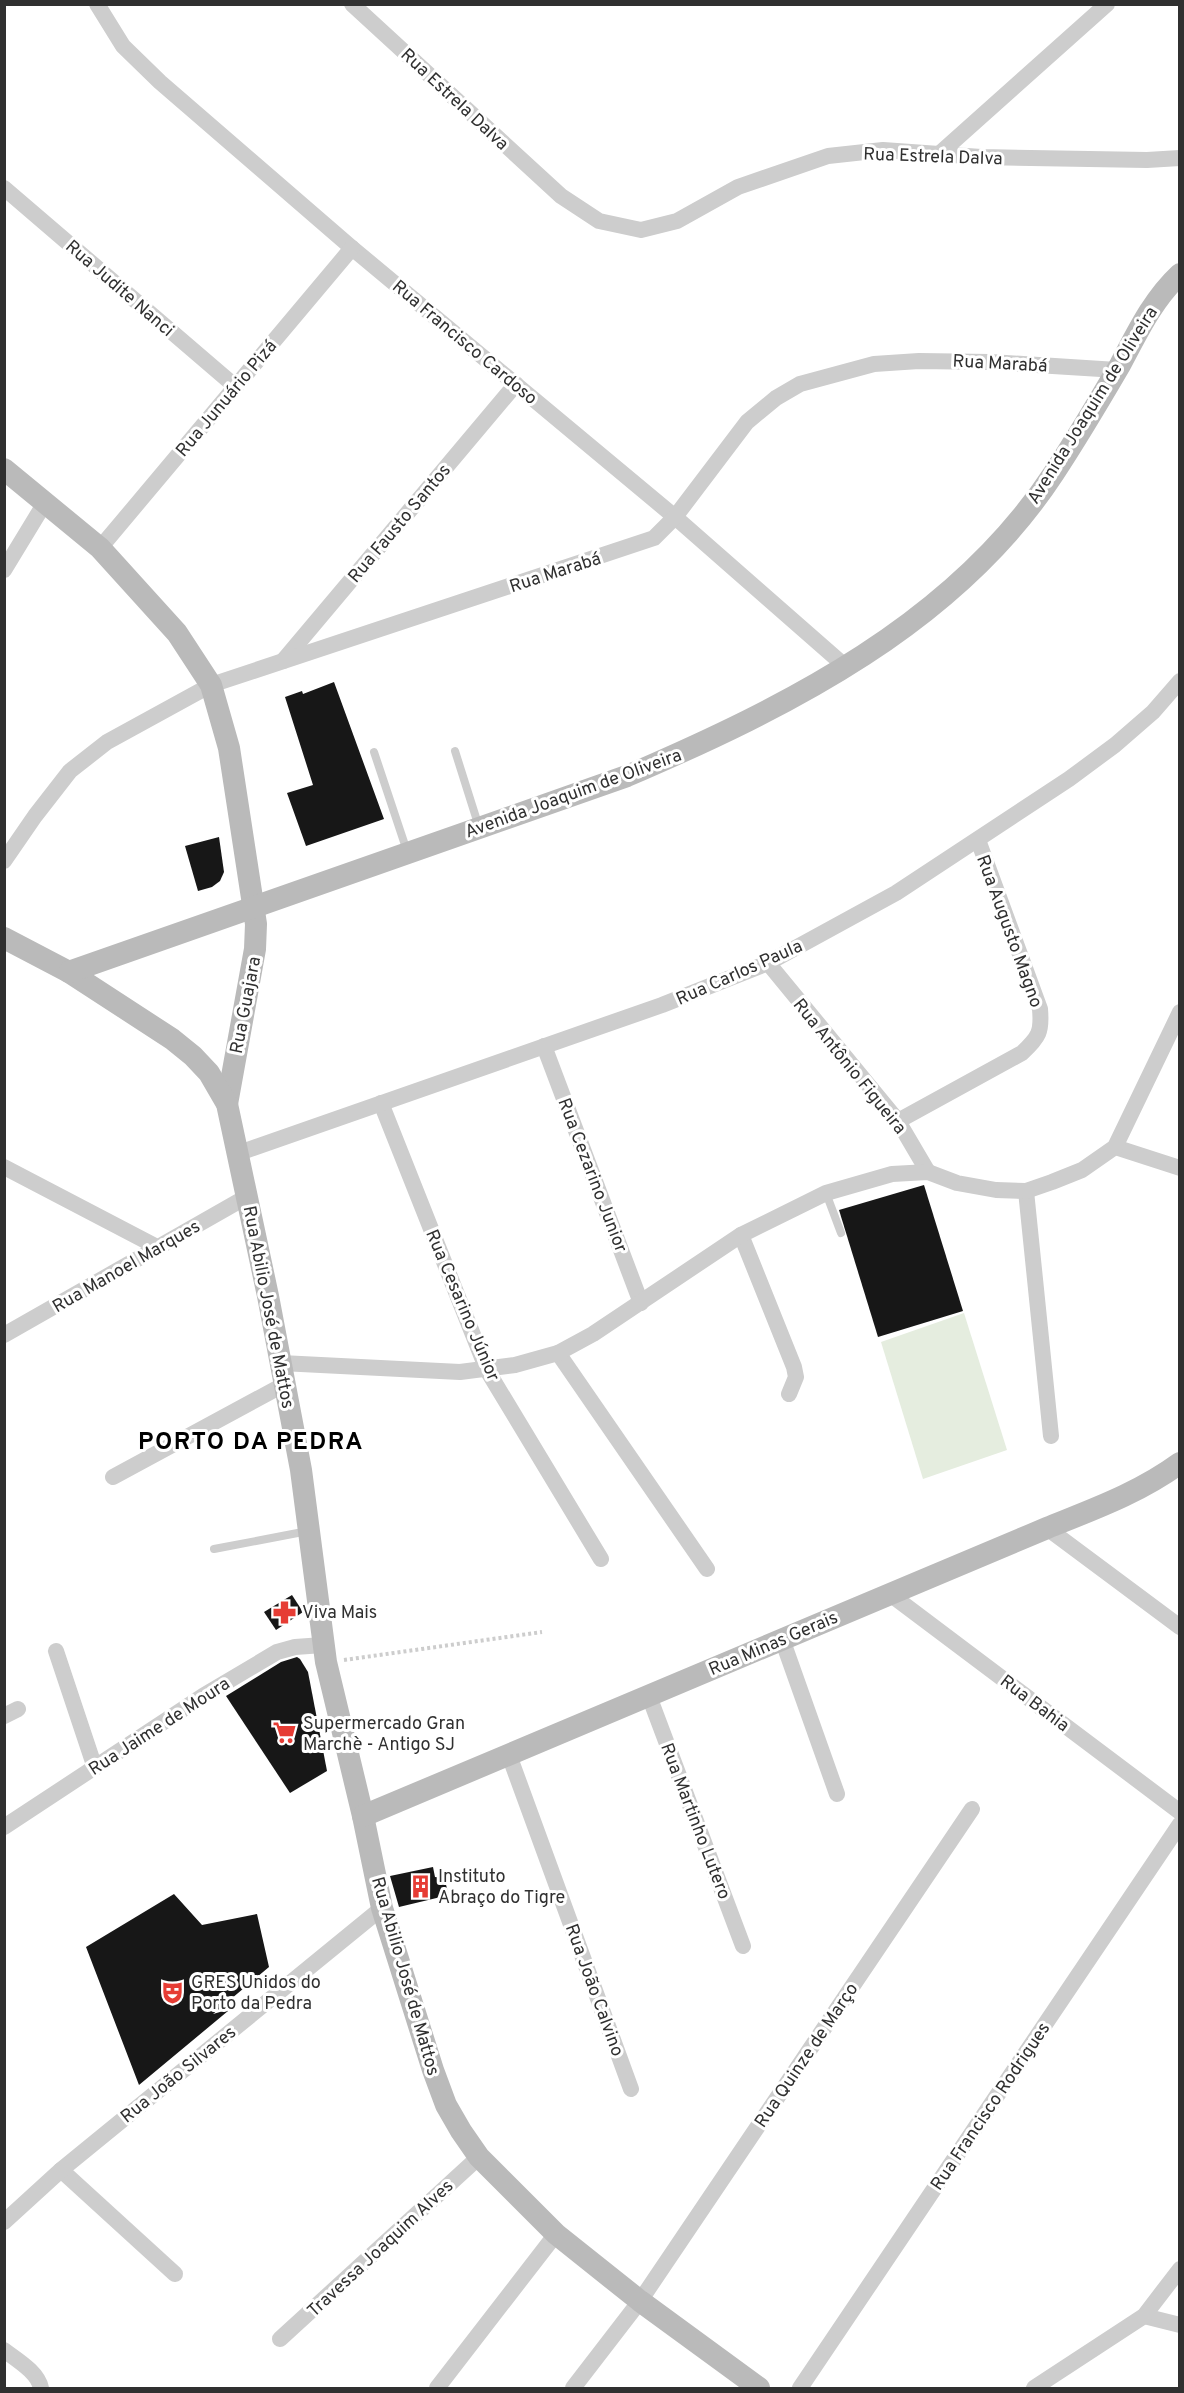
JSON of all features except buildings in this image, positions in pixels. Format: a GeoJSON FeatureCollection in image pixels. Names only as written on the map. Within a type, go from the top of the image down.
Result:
{"type":"FeatureCollection","features":[{"type":"Feature","properties":{"kind":"main road","name":"Avenida Joaquim de Oliveira"},"geometry":{"type":"LineString","coordinates":[[69,972],[627,776],[702,744],[846,667],[897,633],[937,602],[982,560],[1022,516],[1053,474],[1117,370],[1153,306],[1179,274]]}},
{"type":"Feature","properties":{"kind":"main road","name":"Rua Guajara"},"geometry":{"type":"LineString","coordinates":[[4,469],[46,501],[100,548],[177,633],[211,685],[230,748],[255,906],[255,949],[226,1104]]}},
{"type":"Feature","properties":{"kind":"main road","name":"Rua Abilio José de Mattos"},"geometry":{"type":"LineString","coordinates":[[4,938],[69,972],[172,1039],[193,1056],[208,1073],[226,1104],[248,1196],[301,1470],[324,1654],[363,1816],[382,1908],[446,2105],[479,2157],[556,2234],[640,2301],[759,2388]]}},
{"type":"Feature","properties":{"kind":"main road","name":"Rua Minas Gerais"},"geometry":{"type":"LineString","coordinates":[[363,1816],[1047,1527],[1134,1493],[1179,1463]]}},
{"type":"Feature","properties":{"kind":"street","name":"Rua Francisco Cardoso"},"geometry":{"type":"LineString","coordinates":[[97,4],[123,46],[160,82],[352,248],[675,517],[846,667]]}},
{"type":"Feature","properties":{"kind":"street","name":"Rua Estrela Dalva"},"geometry":{"type":"LineString","coordinates":[[352,4],[561,196],[598,221],[641,230],[677,221],[738,187],[828,156],[883,150],[938,155],[1147,160],[1179,158]]}},
{"type":"Feature","properties":{"kind":"street"},"geometry":{"type":"LineString","coordinates":[[938,155],[1107,4]]}},
{"type":"Feature","properties":{"kind":"street","name":"Rua Judite Nanci"},"geometry":{"type":"LineString","coordinates":[[4,188],[236,387]]}},
{"type":"Feature","properties":{"kind":"street","name":"Rua Junuário Pizá"},"geometry":{"type":"LineString","coordinates":[[100,548],[352,248]]}},
{"type":"Feature","properties":{"kind":"street","name":"Rua Marabá"},"geometry":{"type":"LineString","coordinates":[[4,861],[70,771],[107,742],[211,685],[654,538],[675,517],[747,422],[776,398],[800,384],[874,364],[919,361],[990,362],[1117,370]]}},
{"type":"Feature","properties":{"kind":"street","name":"Rua Fausto Santos"},"geometry":{"type":"LineString","coordinates":[[283,662],[516,384]]}},
{"type":"Feature","properties":{"kind":"street"},"geometry":{"type":"LineString","coordinates":[[4,570],[46,501]]}},
{"type":"Feature","properties":{"kind":"street","name":"Rua Carlos Paula"},"geometry":{"type":"LineString","coordinates":[[239,1154],[662,1005],[768,963],[896,893],[1069,779],[1115,745],[1153,712],[1179,681]]}},
{"type":"Feature","properties":{"kind":"street","name":"Rua Augusto Magno"},"geometry":{"type":"LineString","coordinates":[[898,1121],[1022,1053],[1036,1040],[1042,1026],[1040,1009],[978,840]]}},
{"type":"Feature","properties":{"kind":"street","name":"Rua Antônio Figueira"},"geometry":{"type":"LineString","coordinates":[[768,963],[898,1121],[928,1172]]}},
{"type":"Feature","properties":{"kind":"street"},"geometry":{"type":"LineString","coordinates":[[113,1477],[283,1374],[487,1370],[558,1353],[641,1303],[741,1235],[826,1193],[892,1174],[928,1172],[957,1183],[996,1190],[1026,1191],[1082,1170],[1115,1148],[1179,1012]]}},
{"type":"Feature","properties":{"kind":"street","name":"Rua Cezarino Junior"},"geometry":{"type":"LineString","coordinates":[[544,1046],[641,1303]]}},
{"type":"Feature","properties":{"kind":"street","name":"Rua Cesarino Júnior"},"geometry":{"type":"LineString","coordinates":[[381,1103],[487,1370],[601,1559]]}},
{"type":"Feature","properties":{"kind":"street"},"geometry":{"type":"LineString","coordinates":[[1115,1148],[1179,1168]]}},
{"type":"Feature","properties":{"kind":"street"},"geometry":{"type":"LineString","coordinates":[[4,1167],[159,1248]]}},
{"type":"Feature","properties":{"kind":"street"},"geometry":{"type":"LineString","coordinates":[[1026,1191],[1051,1436]]}},
{"type":"Feature","properties":{"kind":"street","name":"Rua Manoel Marques"},"geometry":{"type":"LineString","coordinates":[[4,1335],[248,1196]]}},
{"type":"Feature","properties":{"kind":"street"},"geometry":{"type":"LineString","coordinates":[[741,1235],[794,1367],[796,1377],[789,1394]]}},
{"type":"Feature","properties":{"kind":"street"},"geometry":{"type":"LineString","coordinates":[[558,1353],[707,1569]]}},
{"type":"Feature","properties":{"kind":"street"},"geometry":{"type":"LineString","coordinates":[[1047,1527],[1179,1627]]}},
{"type":"Feature","properties":{"kind":"street","name":"Rua Bahia"},"geometry":{"type":"LineString","coordinates":[[890,1594],[1179,1812]]}},
{"type":"Feature","properties":{"kind":"street"},"geometry":{"type":"LineString","coordinates":[[782,1639],[837,1794]]}},
{"type":"Feature","properties":{"kind":"street","name":"Rua Jaime de Moura"},"geometry":{"type":"LineString","coordinates":[[4,1827],[203,1696],[277,1652],[295,1647],[324,1654]]}},
{"type":"Feature","properties":{"kind":"street"},"geometry":{"type":"LineString","coordinates":[[56,1651],[95,1768]]}},
{"type":"Feature","properties":{"kind":"street","name":"Rua Martinho Lutero"},"geometry":{"type":"LineString","coordinates":[[649,1696],[743,1946]]}},
{"type":"Feature","properties":{"kind":"street","name":"Rua João Calvino"},"geometry":{"type":"LineString","coordinates":[[509,1755],[631,2089]]}},
{"type":"Feature","properties":{"kind":"street","name":"Rua Quinze de Março"},"geometry":{"type":"LineString","coordinates":[[573,2388],[640,2301],[972,1809]]}},
{"type":"Feature","properties":{"kind":"street","name":"Rua Francisco Rodrigues"},"geometry":{"type":"LineString","coordinates":[[800,2388],[1179,1824]]}},
{"type":"Feature","properties":{"kind":"street","name":"Rua João Silvares"},"geometry":{"type":"LineString","coordinates":[[4,2222],[61,2170],[382,1908]]}},
{"type":"Feature","properties":{"kind":"street","name":"Travessa Joaquim Alves"},"geometry":{"type":"LineString","coordinates":[[280,2339],[479,2157]]}},
{"type":"Feature","properties":{"kind":"street"},"geometry":{"type":"LineString","coordinates":[[61,2170],[175,2274]]}},
{"type":"Feature","properties":{"kind":"street"},"geometry":{"type":"LineString","coordinates":[[438,2388],[556,2234]]}},
{"type":"Feature","properties":{"kind":"street"},"geometry":{"type":"LineString","coordinates":[[1034,2388],[1144,2316],[1179,2269]]}},
{"type":"Feature","properties":{"kind":"street"},"geometry":{"type":"LineString","coordinates":[[1144,2316],[1179,2325]]}},
{"type":"Feature","properties":{"kind":"street"},"geometry":{"type":"LineString","coordinates":[[4,2350],[26,2366],[41,2388]]}},
{"type":"Feature","properties":{"kind":"lane"},"geometry":{"type":"LineString","coordinates":[[455,751],[479,828]]}},
{"type":"Feature","properties":{"kind":"lane"},"geometry":{"type":"LineString","coordinates":[[374,752],[408,854]]}},
{"type":"Feature","properties":{"kind":"lane"},"geometry":{"type":"LineString","coordinates":[[826,1193],[841,1233]]}},
{"type":"Feature","properties":{"kind":"lane"},"geometry":{"type":"LineString","coordinates":[[214,1549],[308,1531]]}},
{"type":"Feature","properties":{"kind":"path"},"geometry":{"type":"LineString","coordinates":[[324,1654],[542,1632]]}},
{"type":"Feature","properties":{"kind":"shaded area"},"geometry":{"type":"Polygon","coordinates":[[[964,1313],[1007,1450],[923,1479],[881,1342],[964,1313]]]}},
{"type":"Feature","properties":{"kind":"place","name":"Viva Mais"},"geometry":{"type":"Point","coordinates":[284,1612]}},
{"type":"Feature","properties":{"kind":"place","name":"Supermercado Gran Marchè - Antigo SJ"},"geometry":{"type":"Point","coordinates":[285,1733]}},
{"type":"Feature","properties":{"kind":"place","name":"Instituto Abraço do Tigre"},"geometry":{"type":"Point","coordinates":[420,1886]}},
{"type":"Feature","properties":{"kind":"place","name":"GRES Unidos do Porto da Pedra"},"geometry":{"type":"Point","coordinates":[173,1992]}},
{"type":"Feature","properties":{"kind":"district","name":"PORTO DA PEDRA"},"geometry":{"type":"Point","coordinates":[251,1441]}}]}
